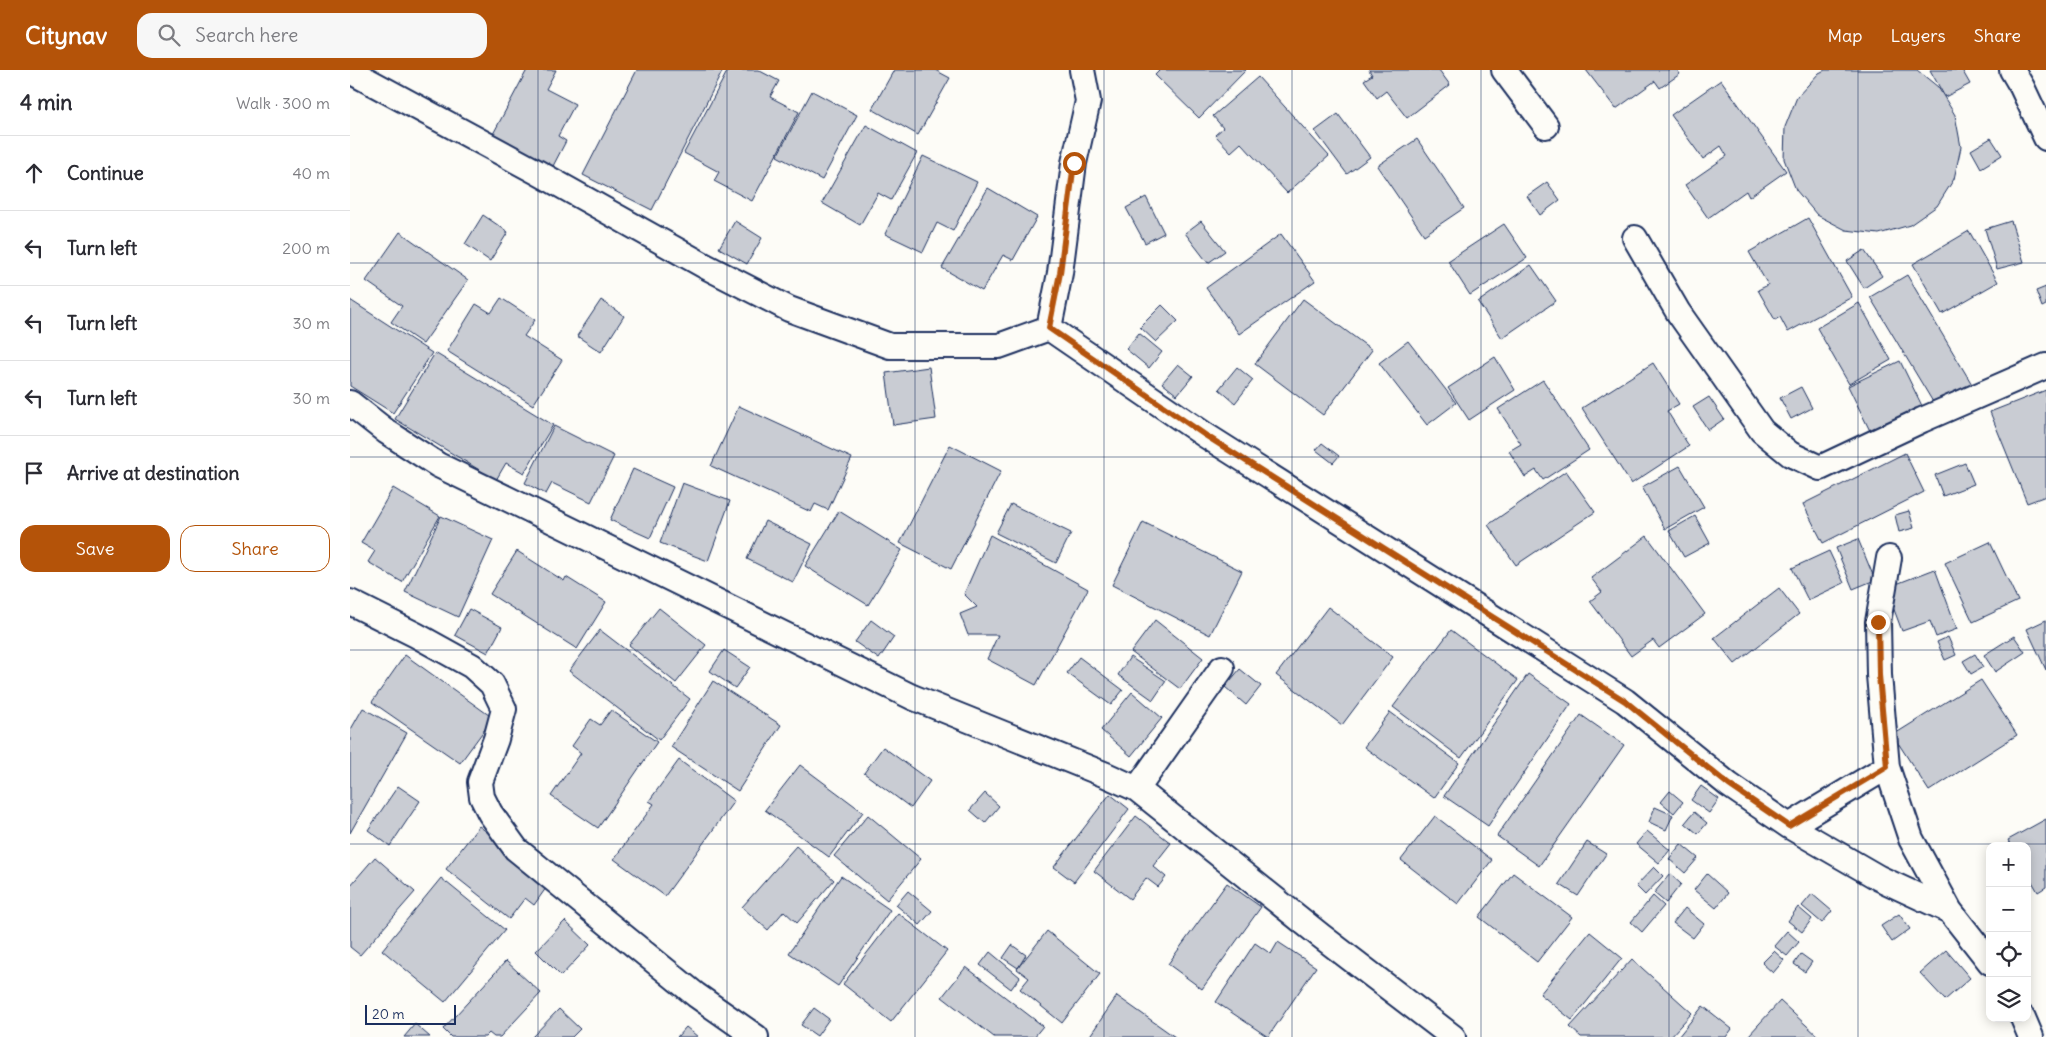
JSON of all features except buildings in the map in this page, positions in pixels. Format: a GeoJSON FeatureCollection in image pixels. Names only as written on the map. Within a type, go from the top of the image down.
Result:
{"type":"FeatureCollection","features":[{"type":"Feature","properties":{"kind":"street"},"geometry":{"type":"LineString","coordinates":[[1049,328],[1060,273],[1074,163],[1088,100],[1082,70]]}},
{"type":"Feature","properties":{"kind":"street"},"geometry":{"type":"LineString","coordinates":[[1504,70],[1546,126]]}},
{"type":"Feature","properties":{"kind":"street"},"geometry":{"type":"LineString","coordinates":[[2012,70],[2046,138]]}},
{"type":"Feature","properties":{"kind":"street"},"geometry":{"type":"LineString","coordinates":[[350,71],[537,172],[705,266],[798,313],[890,346],[998,346],[1049,328]]}},
{"type":"Feature","properties":{"kind":"street"},"geometry":{"type":"LineString","coordinates":[[1635,238],[1678,312],[1762,431],[1790,454],[1820,468],[1922,420],[2046,366]]}},
{"type":"Feature","properties":{"kind":"street"},"geometry":{"type":"LineString","coordinates":[[1049,328],[1205,435],[1625,701],[1729,785],[1789,826],[1879,878],[1950,911]]}},
{"type":"Feature","properties":{"kind":"street"},"geometry":{"type":"LineString","coordinates":[[350,403],[387,432],[438,465],[912,697],[1106,775],[1137,790],[1329,942],[1453,1037]]}},
{"type":"Feature","properties":{"kind":"street"},"geometry":{"type":"LineString","coordinates":[[1889,558],[1878,622],[1879,675],[1887,767],[1911,839],[1950,911],[1986,957]]}},
{"type":"Feature","properties":{"kind":"street"},"geometry":{"type":"LineString","coordinates":[[350,602],[472,666],[492,684],[504,709],[496,739],[480,782],[482,797],[490,813],[516,849],[696,995],[756,1037]]}},
{"type":"Feature","properties":{"kind":"street"},"geometry":{"type":"LineString","coordinates":[[1137,790],[1222,668]]}},
{"type":"Feature","properties":{"kind":"street"},"geometry":{"type":"LineString","coordinates":[[1789,826],[1887,767]]}},
{"type":"Feature","properties":{"kind":"street"},"geometry":{"type":"LineString","coordinates":[[2025,1022],[2031,1037]]}},
{"type":"Feature","properties":{"kind":"route"},"geometry":{"type":"LineString","coordinates":[[1074,163],[1060,273],[1049,328],[1205,435],[1625,701],[1729,785],[1789,826],[1887,767],[1879,675],[1878,622]]}}]}
